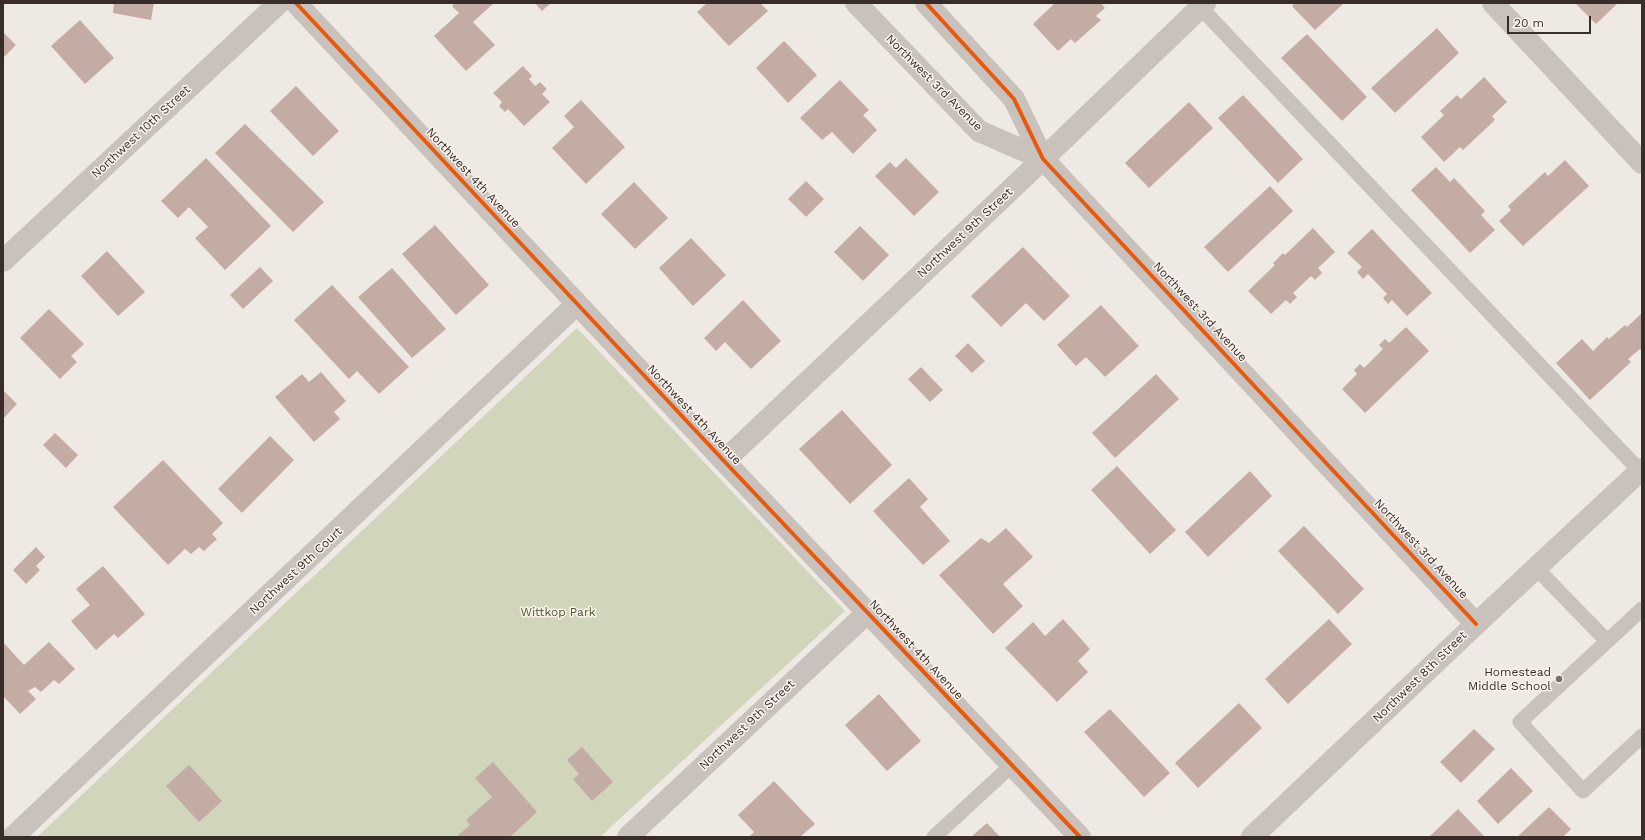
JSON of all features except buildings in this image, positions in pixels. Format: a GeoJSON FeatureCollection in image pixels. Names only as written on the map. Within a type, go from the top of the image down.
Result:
{"type":"FeatureCollection","features":[{"type":"Feature","properties":{"kind":"street","name":"Northwest 10th Street"},"geometry":{"type":"LineString","coordinates":[[3,261],[279,3]]}},
{"type":"Feature","properties":{"kind":"street","name":"Northwest 4th Avenue"},"geometry":{"type":"LineString","coordinates":[[296,3],[724,461],[1080,837]]}},
{"type":"Feature","properties":{"kind":"street","name":"Northwest 3rd Avenue"},"geometry":{"type":"LineString","coordinates":[[856,3],[978,131],[1043,159]]}},
{"type":"Feature","properties":{"kind":"street","name":"Northwest 3rd Avenue"},"geometry":{"type":"LineString","coordinates":[[926,3],[1014,98],[1043,159],[1476,624]]}},
{"type":"Feature","properties":{"kind":"street"},"geometry":{"type":"LineString","coordinates":[[1493,3],[1642,162]]}},
{"type":"Feature","properties":{"kind":"street","name":"Northwest 9th Street"},"geometry":{"type":"LineString","coordinates":[[724,461],[1043,159],[1202,5]]}},
{"type":"Feature","properties":{"kind":"street","name":"Northwest 9th Court"},"geometry":{"type":"LineString","coordinates":[[13,837],[578,304]]}},
{"type":"Feature","properties":{"kind":"street","name":"Northwest 8th Street"},"geometry":{"type":"LineString","coordinates":[[1252,837],[1476,624],[1641,470]]}},
{"type":"Feature","properties":{"kind":"street","name":"Northwest 9th Street"},"geometry":{"type":"LineString","coordinates":[[628,837],[867,613]]}},
{"type":"Feature","properties":{"kind":"lane"},"geometry":{"type":"LineString","coordinates":[[1202,5],[1641,470]]}},
{"type":"Feature","properties":{"kind":"lane"},"geometry":{"type":"LineString","coordinates":[[1536,568],[1607,642]]}},
{"type":"Feature","properties":{"kind":"lane"},"geometry":{"type":"LineString","coordinates":[[1642,609],[1520,722],[1583,791],[1642,736]]}},
{"type":"Feature","properties":{"kind":"lane"},"geometry":{"type":"LineString","coordinates":[[934,837],[1012,765]]}},
{"type":"Feature","properties":{"kind":"green space","name":"Wittkop Park"},"geometry":{"type":"Polygon","coordinates":[[[577,328],[845,611],[600,837],[37,837],[577,328]]]}},
{"type":"Feature","properties":{"kind":"cycle path"},"geometry":{"type":"LineString","coordinates":[[296,3],[724,461],[1080,837]]}},
{"type":"Feature","properties":{"kind":"cycle path"},"geometry":{"type":"LineString","coordinates":[[926,3],[1014,99],[1043,159],[1476,624]]}},
{"type":"Feature","properties":{"kind":"place","name":"Homestead Middle School"},"geometry":{"type":"Point","coordinates":[1559,679]}}]}
